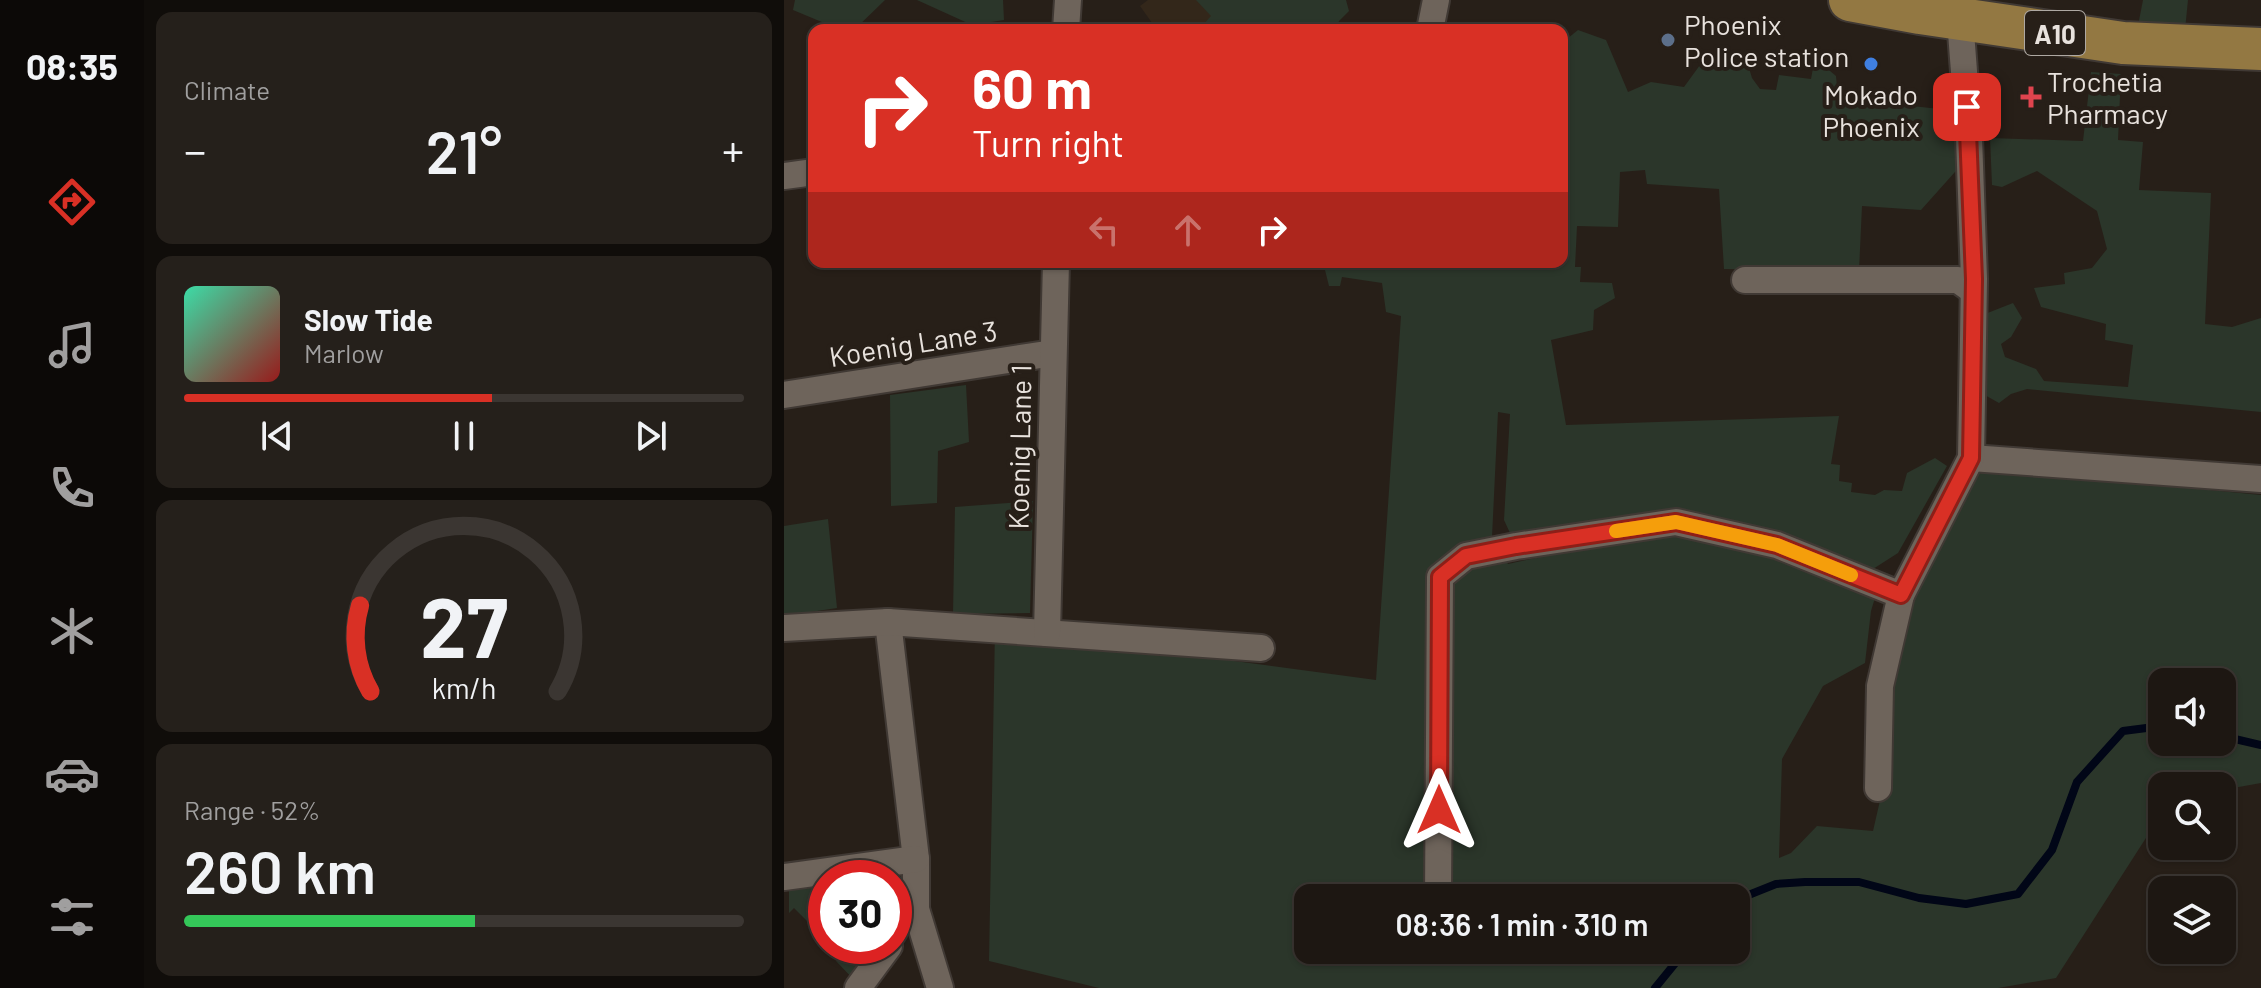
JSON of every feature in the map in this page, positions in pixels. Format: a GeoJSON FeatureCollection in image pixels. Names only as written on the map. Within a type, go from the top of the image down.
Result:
{"type":"FeatureCollection","features":[{"type":"Feature","properties":{"kind":"main road","name":"A10"},"geometry":{"type":"LineString","coordinates":[[1850,0],[2123,43],[2261,49]]}},
{"type":"Feature","properties":{"kind":"street"},"geometry":{"type":"LineString","coordinates":[[1066,24],[1068,0]]}},
{"type":"Feature","properties":{"kind":"street"},"geometry":{"type":"LineString","coordinates":[[1431,24],[1436,0]]}},
{"type":"Feature","properties":{"kind":"street"},"geometry":{"type":"LineString","coordinates":[[1878,788],[1880,686],[1901,595],[1971,458],[1969,137],[1935,11]]}},
{"type":"Feature","properties":{"kind":"street"},"geometry":{"type":"LineString","coordinates":[[784,176],[808,173]]}},
{"type":"Feature","properties":{"kind":"street","name":"Koenig Lane 1"},"geometry":{"type":"LineString","coordinates":[[1047,633],[1056,268]]}},
{"type":"Feature","properties":{"kind":"street"},"geometry":{"type":"LineString","coordinates":[[1745,280],[1958,280],[1972,290]]}},
{"type":"Feature","properties":{"kind":"street","name":"Koenig Lane 3"},"geometry":{"type":"LineString","coordinates":[[784,395],[1053,353]]}},
{"type":"Feature","properties":{"kind":"street"},"geometry":{"type":"LineString","coordinates":[[1971,458],[2261,479]]}},
{"type":"Feature","properties":{"kind":"street"},"geometry":{"type":"LineString","coordinates":[[1438,884],[1440,577],[1466,556],[1676,522],[1777,545],[1901,595]]}},
{"type":"Feature","properties":{"kind":"street"},"geometry":{"type":"LineString","coordinates":[[888,622],[916,859],[916,909],[940,988]]}},
{"type":"Feature","properties":{"kind":"street"},"geometry":{"type":"LineString","coordinates":[[784,628],[888,622],[1261,648]]}},
{"type":"Feature","properties":{"kind":"street"},"geometry":{"type":"LineString","coordinates":[[784,877],[916,859]]}},
{"type":"Feature","properties":{"kind":"street"},"geometry":{"type":"LineString","coordinates":[[912,914],[916,909]]}},
{"type":"Feature","properties":{"kind":"street"},"geometry":{"type":"LineString","coordinates":[[858,988],[876,964]]}},
{"type":"Feature","properties":{"kind":"shaded area"},"geometry":{"type":"Polygon","coordinates":[[[1148,0],[1211,0],[1220,11],[1203,24],[1153,24],[1140,6],[1148,0]]]}},
{"type":"Feature","properties":{"kind":"green space"},"geometry":{"type":"Polygon","coordinates":[[[795,0],[885,0],[860,24],[827,24],[793,10],[795,0]]]}},
{"type":"Feature","properties":{"kind":"green space"},"geometry":{"type":"Polygon","coordinates":[[[917,0],[1003,0],[1004,20],[970,24],[917,0]]]}},
{"type":"Feature","properties":{"kind":"green space"},"geometry":{"type":"Polygon","coordinates":[[[1196,0],[1346,0],[1349,11],[1338,24],[1204,24],[1211,16],[1196,0]]]}},
{"type":"Feature","properties":{"kind":"green space"},"geometry":{"type":"Polygon","coordinates":[[[2143,0],[2188,0],[2184,40],[2136,36],[2143,0]]]}},
{"type":"Feature","properties":{"kind":"green space"},"geometry":{"type":"Polygon","coordinates":[[[1578,30],[1606,40],[1628,92],[1651,82],[1684,87],[1708,54],[1746,58],[1752,78],[1760,89],[1776,90],[1779,75],[1811,79],[1813,68],[1823,65],[1836,76],[1838,98],[1949,110],[1963,122],[1963,163],[1921,210],[1862,206],[1859,271],[1724,269],[1719,189],[1647,184],[1645,170],[1620,172],[1618,227],[1577,226],[1575,267],[1581,267],[1580,282],[1612,283],[1615,298],[1594,310],[1593,330],[1551,340],[1566,425],[1839,416],[1831,464],[1840,465],[1839,481],[1852,483],[1851,492],[1875,495],[1884,490],[1902,491],[1907,473],[1935,458],[1947,466],[1898,553],[1873,569],[1674,518],[1516,546],[1504,520],[1510,414],[1498,412],[1492,537],[1508,564],[1671,528],[1880,581],[1871,611],[1865,663],[1823,686],[1782,759],[1779,858],[1791,853],[1817,826],[1873,831],[1893,744],[1888,613],[1963,466],[2261,495],[2261,783],[2236,787],[2236,772],[2148,772],[2148,835],[2056,978],[1998,988],[1099,988],[989,961],[995,629],[1376,680],[1401,316],[1386,312],[1382,283],[1342,277],[1340,286],[1329,286],[1324,268],[1568,268],[1568,38],[1578,30]]]}},
{"type":"Feature","properties":{"kind":"green space"},"geometry":{"type":"Polygon","coordinates":[[[2091,72],[2121,74],[2118,140],[2143,142],[2139,190],[2211,193],[2205,324],[2232,327],[2261,318],[2261,412],[2027,389],[2011,394],[1999,403],[1983,394],[1974,368],[1987,357],[1982,332],[1985,314],[2013,303],[2022,318],[2011,337],[2001,344],[2005,357],[2036,369],[2044,381],[2128,387],[2133,345],[2105,340],[2106,324],[2041,307],[2034,288],[2065,284],[2064,273],[2092,268],[2107,249],[2097,211],[2037,171],[2002,187],[1992,185],[1990,138],[2083,141],[2091,72]]]}},
{"type":"Feature","properties":{"kind":"green space"},"geometry":{"type":"Polygon","coordinates":[[[966,385],[969,442],[938,451],[937,503],[891,506],[890,395],[966,385]]]}},
{"type":"Feature","properties":{"kind":"green space"},"geometry":{"type":"Polygon","coordinates":[[[1033,501],[1030,613],[953,614],[955,507],[1033,501]]]}},
{"type":"Feature","properties":{"kind":"green space"},"geometry":{"type":"Polygon","coordinates":[[[828,519],[837,608],[784,616],[784,526],[828,519]]]}},
{"type":"Feature","properties":{"kind":"green space"},"geometry":{"type":"Polygon","coordinates":[[[808,886],[808,922],[794,908],[789,913],[789,888],[808,886]]]}},
{"type":"Feature","properties":{"kind":"green space"},"geometry":{"type":"Polygon","coordinates":[[[839,964],[870,964],[857,983],[839,964]]]}},
{"type":"Feature","properties":{"kind":"waterway"},"geometry":{"type":"LineString","coordinates":[[1750,894],[1776,884],[1805,882],[1859,882],[1919,898],[1966,904],[2018,894],[2052,850],[2077,782],[2123,731],[2148,728]]}},
{"type":"Feature","properties":{"kind":"waterway"},"geometry":{"type":"LineString","coordinates":[[2236,739],[2261,745]]}},
{"type":"Feature","properties":{"kind":"waterway"},"geometry":{"type":"LineString","coordinates":[[1655,988],[1675,964]]}},
{"type":"Feature","properties":{"kind":"slow traffic"},"geometry":{"type":"LineString","coordinates":[[1616,531],[1676,522],[1777,545],[1851,575]]}},
{"type":"Feature","properties":{"kind":"place","name":"Phoenix Police station"},"geometry":{"type":"Point","coordinates":[1668,40]}},
{"type":"Feature","properties":{"kind":"place","name":"Mokado Phoenix"},"geometry":{"type":"Point","coordinates":[1871,64]}},
{"type":"Feature","properties":{"kind":"place","name":"Trochetia Pharmacy"},"geometry":{"type":"Point","coordinates":[2031,97]}},
{"type":"Feature","properties":{"kind":"route"},"geometry":{"type":"LineString","coordinates":[[1439,810],[1440,577],[1466,556],[1676,522],[1777,545],[1901,595],[1971,458],[1974,279],[1967,107]]}}]}
